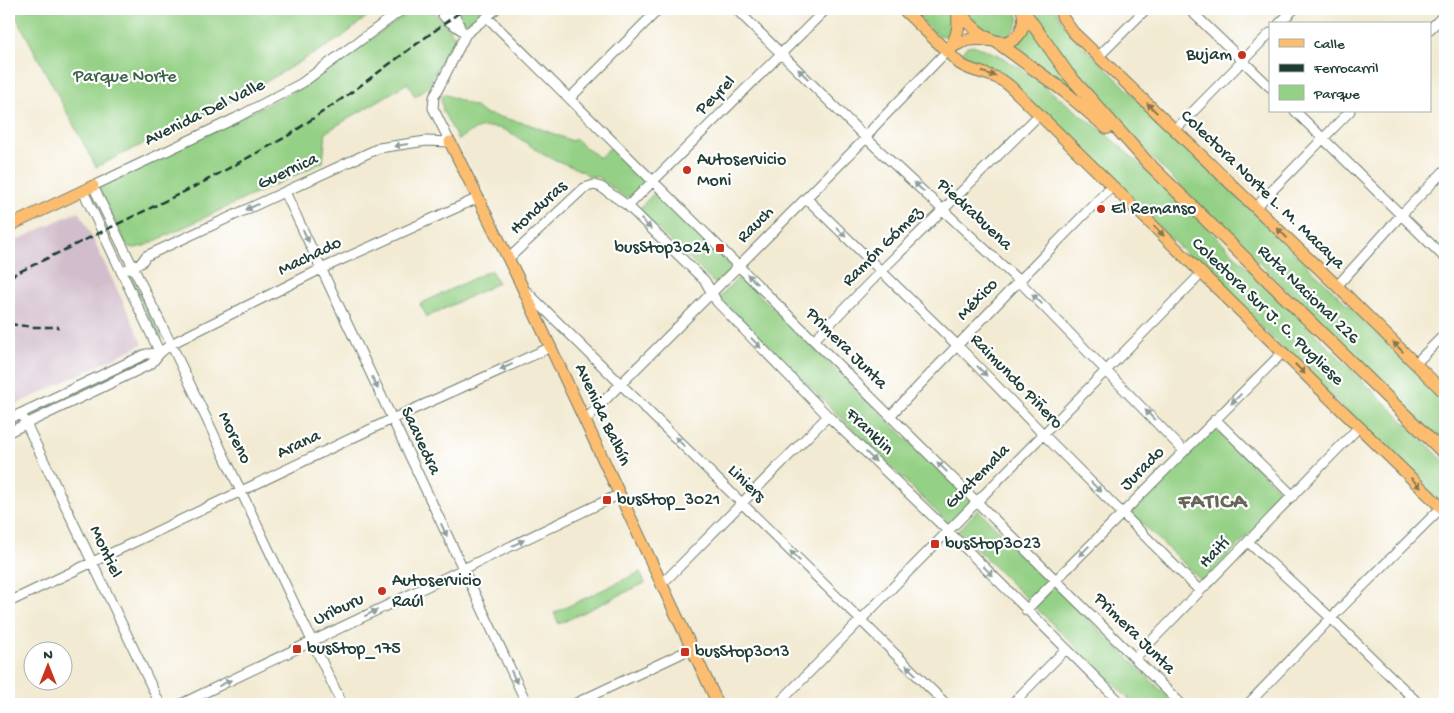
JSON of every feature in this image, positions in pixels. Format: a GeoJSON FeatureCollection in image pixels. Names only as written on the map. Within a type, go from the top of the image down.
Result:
{"type":"FeatureCollection","features":[{"type":"Feature","properties":{"kind":"highway"},"geometry":{"type":"LineString","coordinates":[[947,51],[957,35],[958,9]]}},
{"type":"Feature","properties":{"kind":"highway","name":"Ruta Nacional 226"},"geometry":{"type":"LineString","coordinates":[[958,9],[972,27],[1064,91],[1147,162]]}},
{"type":"Feature","properties":{"kind":"highway","name":"Ruta Nacional 226"},"geometry":{"type":"LineString","coordinates":[[994,41],[1012,40],[1020,32],[1024,19],[1022,9]]}},
{"type":"Feature","properties":{"kind":"highway","name":"Ruta Nacional 226"},"geometry":{"type":"LineString","coordinates":[[1022,9],[1068,74],[1147,162],[1445,454]]}},
{"type":"Feature","properties":{"kind":"highway"},"geometry":{"type":"LineString","coordinates":[[947,51],[963,41],[976,38],[994,41]]}},
{"type":"Feature","properties":{"kind":"main road","name":"Colectora Sur J. C. Pugliese"},"geometry":{"type":"LineString","coordinates":[[903,9],[965,67],[992,75],[1006,82],[1443,509]]}},
{"type":"Feature","properties":{"kind":"main road","name":"Colectora Norte L. M. Macaya"},"geometry":{"type":"LineString","coordinates":[[1059,9],[1073,32],[1337,286],[1445,393]]}},
{"type":"Feature","properties":{"kind":"main road","name":"Avenida Balbín"},"geometry":{"type":"LineString","coordinates":[[450,142],[551,347],[718,704]]}},
{"type":"Feature","properties":{"kind":"main road","name":"Avenida Del Valle"},"geometry":{"type":"LineString","coordinates":[[9,226],[88,189]]}},
{"type":"Feature","properties":{"kind":"street","name":"Avenida Del Valle"},"geometry":{"type":"LineString","coordinates":[[88,189],[236,118],[302,83],[403,9]]}},
{"type":"Feature","properties":{"kind":"street"},"geometry":{"type":"LineString","coordinates":[[440,9],[453,26],[463,31]]}},
{"type":"Feature","properties":{"kind":"street"},"geometry":{"type":"LineString","coordinates":[[445,9],[449,10],[458,21],[463,31]]}},
{"type":"Feature","properties":{"kind":"street"},"geometry":{"type":"LineString","coordinates":[[450,142],[436,116],[433,102],[463,31],[488,18],[496,9]]}},
{"type":"Feature","properties":{"kind":"street"},"geometry":{"type":"LineString","coordinates":[[570,98],[659,9]]}},
{"type":"Feature","properties":{"kind":"street","name":"Piedrabuena"},"geometry":{"type":"LineString","coordinates":[[736,9],[782,52],[866,138],[1019,281],[1184,450]]}},
{"type":"Feature","properties":{"kind":"street","name":"Peyrel"},"geometry":{"type":"LineString","coordinates":[[628,206],[826,9]]}},
{"type":"Feature","properties":{"kind":"street"},"geometry":{"type":"LineString","coordinates":[[1099,56],[1146,9]]}},
{"type":"Feature","properties":{"kind":"street"},"geometry":{"type":"LineString","coordinates":[[1189,9],[1269,86]]}},
{"type":"Feature","properties":{"kind":"street"},"geometry":{"type":"LineString","coordinates":[[1281,22],[1294,9]]}},
{"type":"Feature","properties":{"kind":"street"},"geometry":{"type":"LineString","coordinates":[[1432,25],[1441,14]]}},
{"type":"Feature","properties":{"kind":"street","name":"Primera Junta"},"geometry":{"type":"LineString","coordinates":[[488,18],[1181,704]]}},
{"type":"Feature","properties":{"kind":"street"},"geometry":{"type":"LineString","coordinates":[[1175,130],[1269,34]]}},
{"type":"Feature","properties":{"kind":"street","name":"Rauch"},"geometry":{"type":"LineString","coordinates":[[585,420],[866,138],[873,128],[947,51]]}},
{"type":"Feature","properties":{"kind":"street"},"geometry":{"type":"LineString","coordinates":[[1296,112],[1445,258]]}},
{"type":"Feature","properties":{"kind":"street"},"geometry":{"type":"LineString","coordinates":[[1256,208],[1349,112]]}},
{"type":"Feature","properties":{"kind":"street","name":"Ramón Gómez"},"geometry":{"type":"LineString","coordinates":[[814,340],[881,271],[1040,115]]}},
{"type":"Feature","properties":{"kind":"street","name":"Guernica"},"geometry":{"type":"LineString","coordinates":[[122,272],[141,263],[146,256],[379,148],[426,141],[450,142]]}},
{"type":"Feature","properties":{"kind":"street"},"geometry":{"type":"LineString","coordinates":[[1337,286],[1401,215],[1445,170]]}},
{"type":"Feature","properties":{"kind":"street","name":"Franklin"},"geometry":{"type":"LineString","coordinates":[[594,185],[601,187],[628,206],[705,281],[717,302],[828,416],[948,531],[1122,704]]}},
{"type":"Feature","properties":{"kind":"street","name":"Honduras"},"geometry":{"type":"LineString","coordinates":[[508,259],[581,191],[594,185]]}},
{"type":"Feature","properties":{"kind":"street","name":"México"},"geometry":{"type":"LineString","coordinates":[[890,416],[1112,186]]}},
{"type":"Feature","properties":{"kind":"street","name":"Moreno"},"geometry":{"type":"LineString","coordinates":[[88,189],[133,266],[342,704]]}},
{"type":"Feature","properties":{"kind":"street"},"geometry":{"type":"LineString","coordinates":[[88,189],[122,272],[160,353]]}},
{"type":"Feature","properties":{"kind":"street","name":"Saavedra"},"geometry":{"type":"LineString","coordinates":[[285,192],[527,704]]}},
{"type":"Feature","properties":{"kind":"street","name":"Machado"},"geometry":{"type":"LineString","coordinates":[[9,432],[151,364],[171,344],[320,269],[478,198]]}},
{"type":"Feature","properties":{"kind":"street","name":"Raimundo Piñero"},"geometry":{"type":"LineString","coordinates":[[806,198],[958,345],[1043,434],[1200,591]]}},
{"type":"Feature","properties":{"kind":"street"},"geometry":{"type":"LineString","coordinates":[[127,254],[139,258],[146,256]]}},
{"type":"Feature","properties":{"kind":"street","name":"Guatemala"},"geometry":{"type":"LineString","coordinates":[[778,704],[1202,273]]}},
{"type":"Feature","properties":{"kind":"street","name":"Liniers"},"geometry":{"type":"LineString","coordinates":[[522,287],[946,704]]}},
{"type":"Feature","properties":{"kind":"street"},"geometry":{"type":"LineString","coordinates":[[1415,364],[1445,334]]}},
{"type":"Feature","properties":{"kind":"street","name":"Arana"},"geometry":{"type":"LineString","coordinates":[[9,602],[241,490],[551,347]]}},
{"type":"Feature","properties":{"kind":"street","name":"Jurado"},"geometry":{"type":"LineString","coordinates":[[1026,610],[1283,352]]}},
{"type":"Feature","properties":{"kind":"street","name":"Machado"},"geometry":{"type":"LineString","coordinates":[[9,419],[146,354],[160,353]]}},
{"type":"Feature","properties":{"kind":"street","name":"Montiel"},"geometry":{"type":"LineString","coordinates":[[21,413],[160,704]]}},
{"type":"Feature","properties":{"kind":"street"},"geometry":{"type":"LineString","coordinates":[[661,585],[828,416]]}},
{"type":"Feature","properties":{"kind":"street"},"geometry":{"type":"LineString","coordinates":[[1215,419],[1293,496]]}},
{"type":"Feature","properties":{"kind":"street","name":"Haití"},"geometry":{"type":"LineString","coordinates":[[1135,658],[1359,427]]}},
{"type":"Feature","properties":{"kind":"street","name":"Uriburu"},"geometry":{"type":"LineString","coordinates":[[181,704],[620,494]]}},
{"type":"Feature","properties":{"kind":"street"},"geometry":{"type":"LineString","coordinates":[[1248,704],[1331,618],[1443,509]]}},
{"type":"Feature","properties":{"kind":"street"},"geometry":{"type":"LineString","coordinates":[[1248,542],[1331,618],[1419,704]]}},
{"type":"Feature","properties":{"kind":"street"},"geometry":{"type":"LineString","coordinates":[[574,704],[691,649]]}},
{"type":"Feature","properties":{"kind":"street"},"geometry":{"type":"LineString","coordinates":[[1012,704],[1066,649]]}},
{"type":"Feature","properties":{"kind":"shaded area"},"geometry":{"type":"Polygon","coordinates":[[[76,212],[81,214],[143,344],[9,408],[9,244],[76,212]]]}},
{"type":"Feature","properties":{"kind":"green space","name":"Parque Norte"},"geometry":{"type":"Polygon","coordinates":[[[12,9],[376,9],[342,37],[247,93],[96,167],[12,9]]]}},
{"type":"Feature","properties":{"kind":"green space"},"geometry":{"type":"Polygon","coordinates":[[[414,9],[432,9],[454,35],[454,43],[442,58],[429,86],[415,97],[408,83],[326,132],[323,162],[144,246],[135,248],[129,247],[126,244],[97,187],[299,89],[414,9]]]}},
{"type":"Feature","properties":{"kind":"green space"},"geometry":{"type":"Polygon","coordinates":[[[452,9],[490,9],[473,23],[463,20],[452,9]]]}},
{"type":"Feature","properties":{"kind":"green space"},"geometry":{"type":"Polygon","coordinates":[[[910,9],[946,9],[954,24],[952,31],[945,36],[937,35],[910,9]]]}},
{"type":"Feature","properties":{"kind":"green space"},"geometry":{"type":"Polygon","coordinates":[[[963,9],[1015,9],[1018,23],[1009,36],[994,37],[976,23],[963,9]]]}},
{"type":"Feature","properties":{"kind":"green space"},"geometry":{"type":"Polygon","coordinates":[[[1031,9],[1055,9],[1068,31],[1445,400],[1445,445],[1151,157],[1071,67],[1031,9]]]}},
{"type":"Feature","properties":{"kind":"green space"},"geometry":{"type":"Polygon","coordinates":[[[1029,23],[1104,121],[1011,46],[1029,23]]]}},
{"type":"Feature","properties":{"kind":"green space"},"geometry":{"type":"Polygon","coordinates":[[[973,45],[998,55],[1023,70],[1106,134],[1171,192],[1445,462],[1445,507],[1018,89],[963,61],[962,53],[967,46],[973,45]]]}},
{"type":"Feature","properties":{"kind":"green space"},"geometry":{"type":"Polygon","coordinates":[[[444,94],[476,107],[483,113],[528,124],[572,141],[575,139],[599,158],[611,147],[643,178],[644,184],[631,196],[624,197],[598,177],[588,176],[584,172],[544,155],[502,129],[478,128],[458,140],[443,111],[441,98],[444,94]]]}},
{"type":"Feature","properties":{"kind":"green space"},"geometry":{"type":"Polygon","coordinates":[[[655,192],[733,267],[716,285],[638,210],[655,192]]]}},
{"type":"Feature","properties":{"kind":"green space"},"geometry":{"type":"Polygon","coordinates":[[[491,270],[498,283],[427,317],[420,304],[491,270]]]}},
{"type":"Feature","properties":{"kind":"green space"},"geometry":{"type":"Polygon","coordinates":[[[130,272],[162,339],[159,340],[128,273],[130,272]]]}},
{"type":"Feature","properties":{"kind":"green space"},"geometry":{"type":"Polygon","coordinates":[[[740,276],[971,502],[949,524],[719,298],[740,276]]]}},
{"type":"Feature","properties":{"kind":"green space"},"geometry":{"type":"Polygon","coordinates":[[[149,357],[150,360],[31,417],[29,414],[149,357]]]}},
{"type":"Feature","properties":{"kind":"green space"},"geometry":{"type":"Polygon","coordinates":[[[1214,427],[1286,496],[1203,582],[1131,513],[1214,427]]]}},
{"type":"Feature","properties":{"kind":"green space"},"geometry":{"type":"Polygon","coordinates":[[[978,510],[1050,580],[1029,601],[958,531],[978,510]]]}},
{"type":"Feature","properties":{"kind":"green space"},"geometry":{"type":"Polygon","coordinates":[[[640,572],[645,583],[559,624],[554,613],[640,572]]]}},
{"type":"Feature","properties":{"kind":"green space"},"geometry":{"type":"Polygon","coordinates":[[[1055,586],[1175,704],[1134,704],[1034,606],[1055,586]]]}},
{"type":"Feature","properties":{"kind":"railway"},"geometry":{"type":"LineString","coordinates":[[9,277],[198,185],[286,137],[349,94],[464,9]]}},
{"type":"Feature","properties":{"kind":"railway"},"geometry":{"type":"LineString","coordinates":[[9,324],[59,327]]}},
{"type":"Feature","properties":{"kind":"place","name":"Bujam"},"geometry":{"type":"Point","coordinates":[1242,55]}},
{"type":"Feature","properties":{"kind":"place","name":"Autoservicio Moni"},"geometry":{"type":"Point","coordinates":[687,170]}},
{"type":"Feature","properties":{"kind":"place","name":"El Remanso"},"geometry":{"type":"Point","coordinates":[1101,209]}},
{"type":"Feature","properties":{"kind":"place","name":"busStop3024"},"geometry":{"type":"Point","coordinates":[720,248]}},
{"type":"Feature","properties":{"kind":"place","name":"busStop_3021"},"geometry":{"type":"Point","coordinates":[607,500]}},
{"type":"Feature","properties":{"kind":"place","name":"busStop3023"},"geometry":{"type":"Point","coordinates":[935,544]}},
{"type":"Feature","properties":{"kind":"place","name":"Autoservicio Raúl"},"geometry":{"type":"Point","coordinates":[382,591]}},
{"type":"Feature","properties":{"kind":"place","name":"busStop_175"},"geometry":{"type":"Point","coordinates":[297,649]}},
{"type":"Feature","properties":{"kind":"place","name":"busStop3013"},"geometry":{"type":"Point","coordinates":[685,652]}},
{"type":"Feature","properties":{"kind":"district","name":"FATICA"},"geometry":{"type":"Point","coordinates":[1213,503]}}]}
